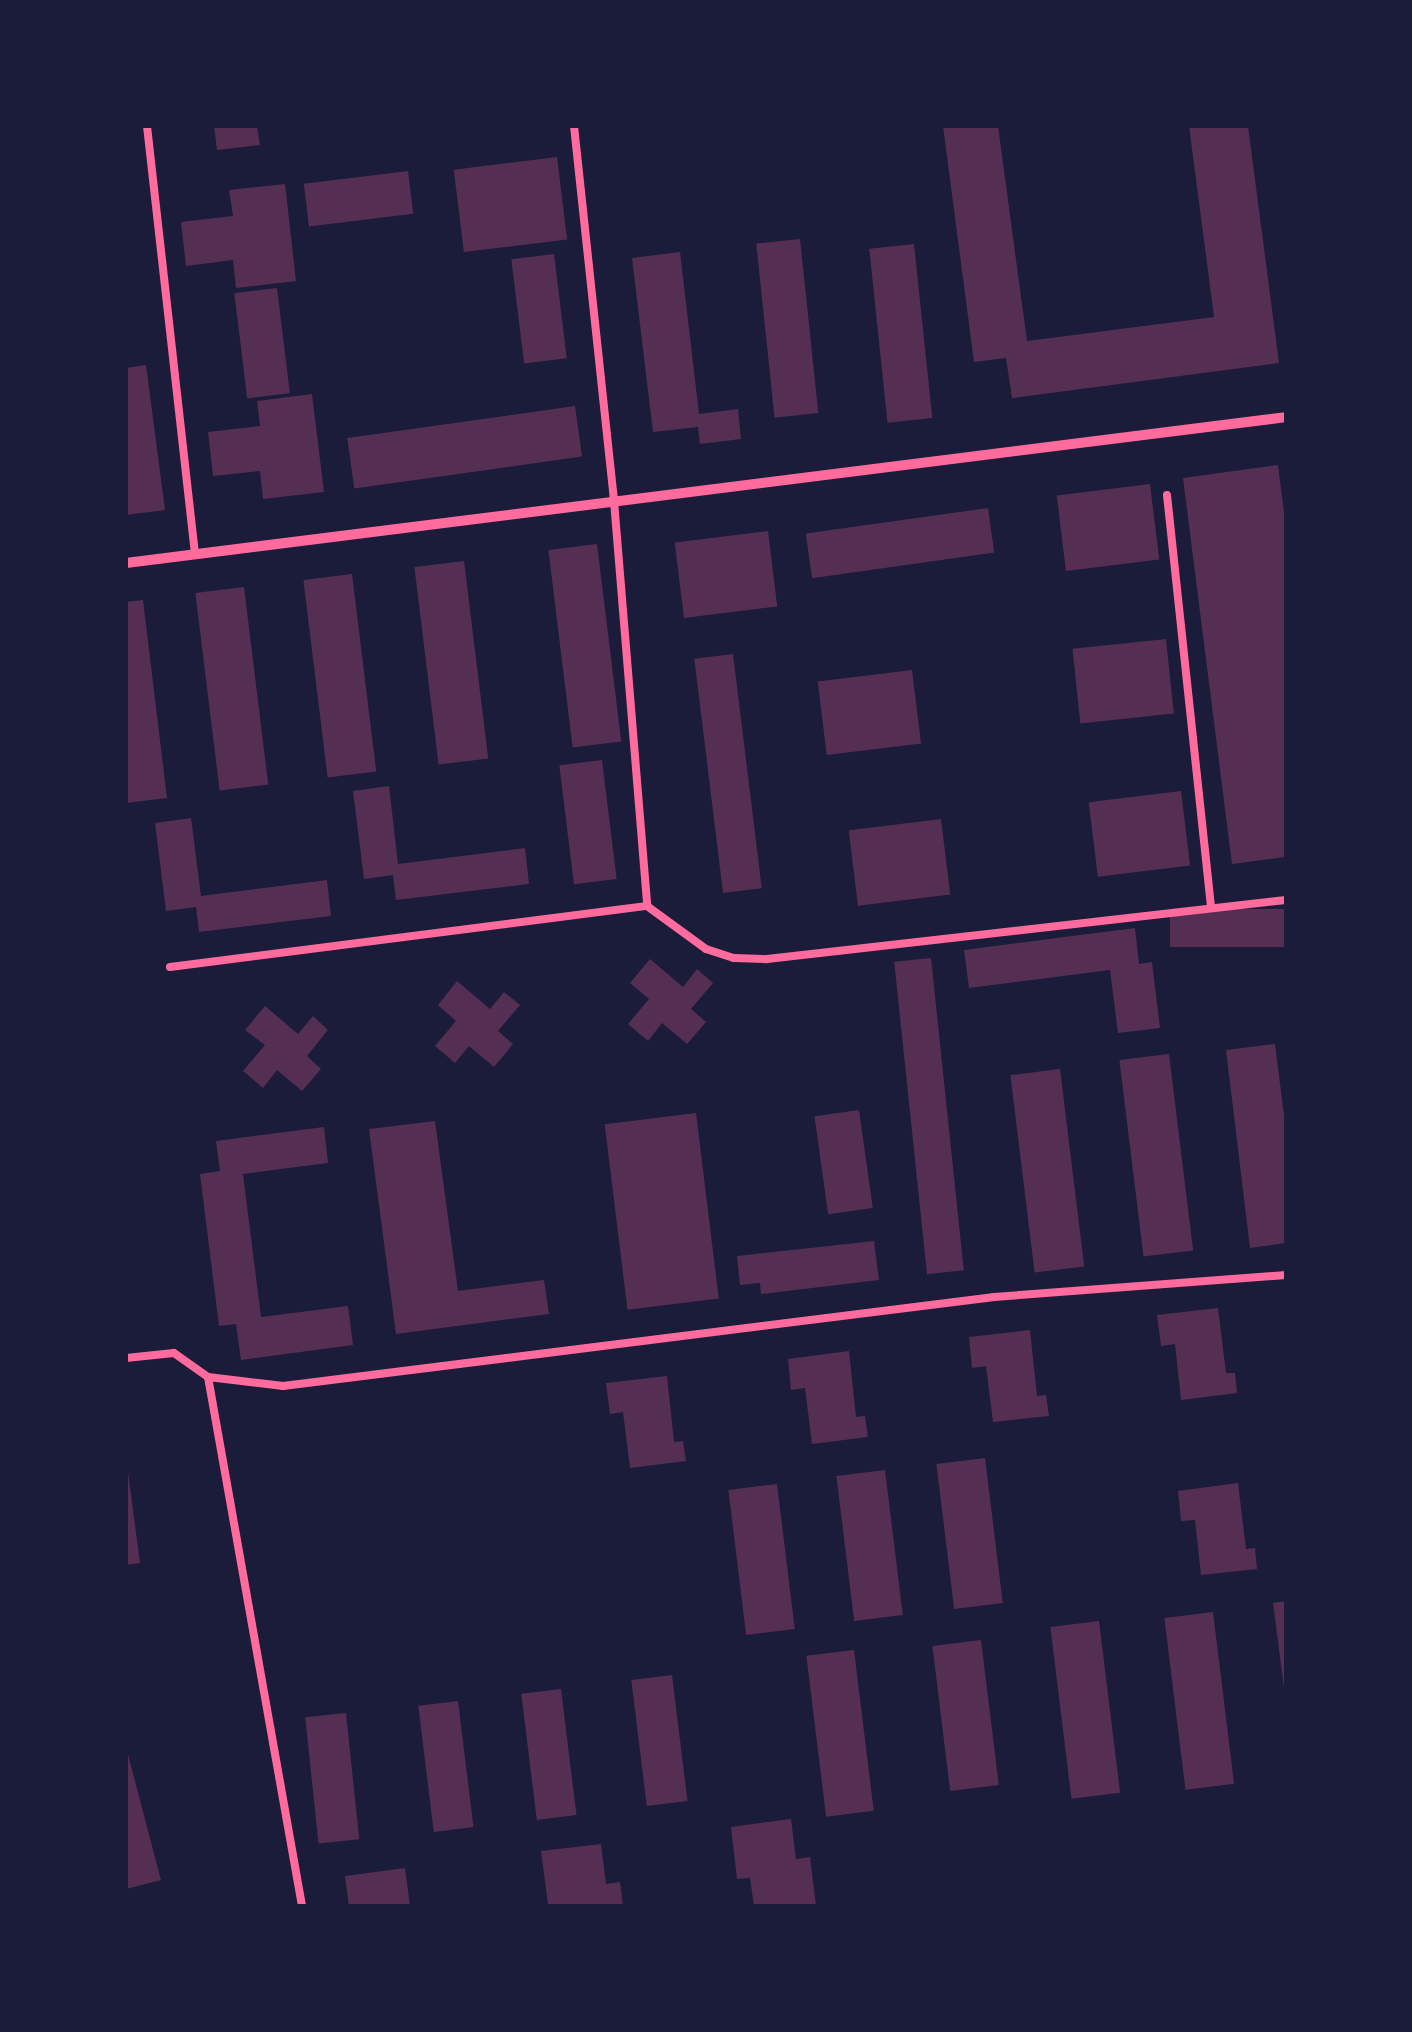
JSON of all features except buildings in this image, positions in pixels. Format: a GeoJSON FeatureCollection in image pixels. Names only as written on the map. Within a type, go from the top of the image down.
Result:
{"type":"FeatureCollection","features":[{"type":"Feature","properties":{"kind":"street"},"geometry":{"type":"LineString","coordinates":[[147,126],[195,554]]}},
{"type":"Feature","properties":{"kind":"street"},"geometry":{"type":"LineString","coordinates":[[574,126],[614,501],[647,906]]}},
{"type":"Feature","properties":{"kind":"street"},"geometry":{"type":"LineString","coordinates":[[126,563],[1286,417]]}},
{"type":"Feature","properties":{"kind":"street"},"geometry":{"type":"LineString","coordinates":[[1167,495],[1211,905]]}},
{"type":"Feature","properties":{"kind":"street"},"geometry":{"type":"LineString","coordinates":[[170,967],[647,906],[706,949],[734,958],[767,959],[1211,905],[1286,900]]}},
{"type":"Feature","properties":{"kind":"street"},"geometry":{"type":"LineString","coordinates":[[126,1358],[174,1353],[208,1377],[283,1386],[994,1297],[1286,1275]]}},
{"type":"Feature","properties":{"kind":"street"},"geometry":{"type":"LineString","coordinates":[[208,1377],[302,1906]]}}]}
